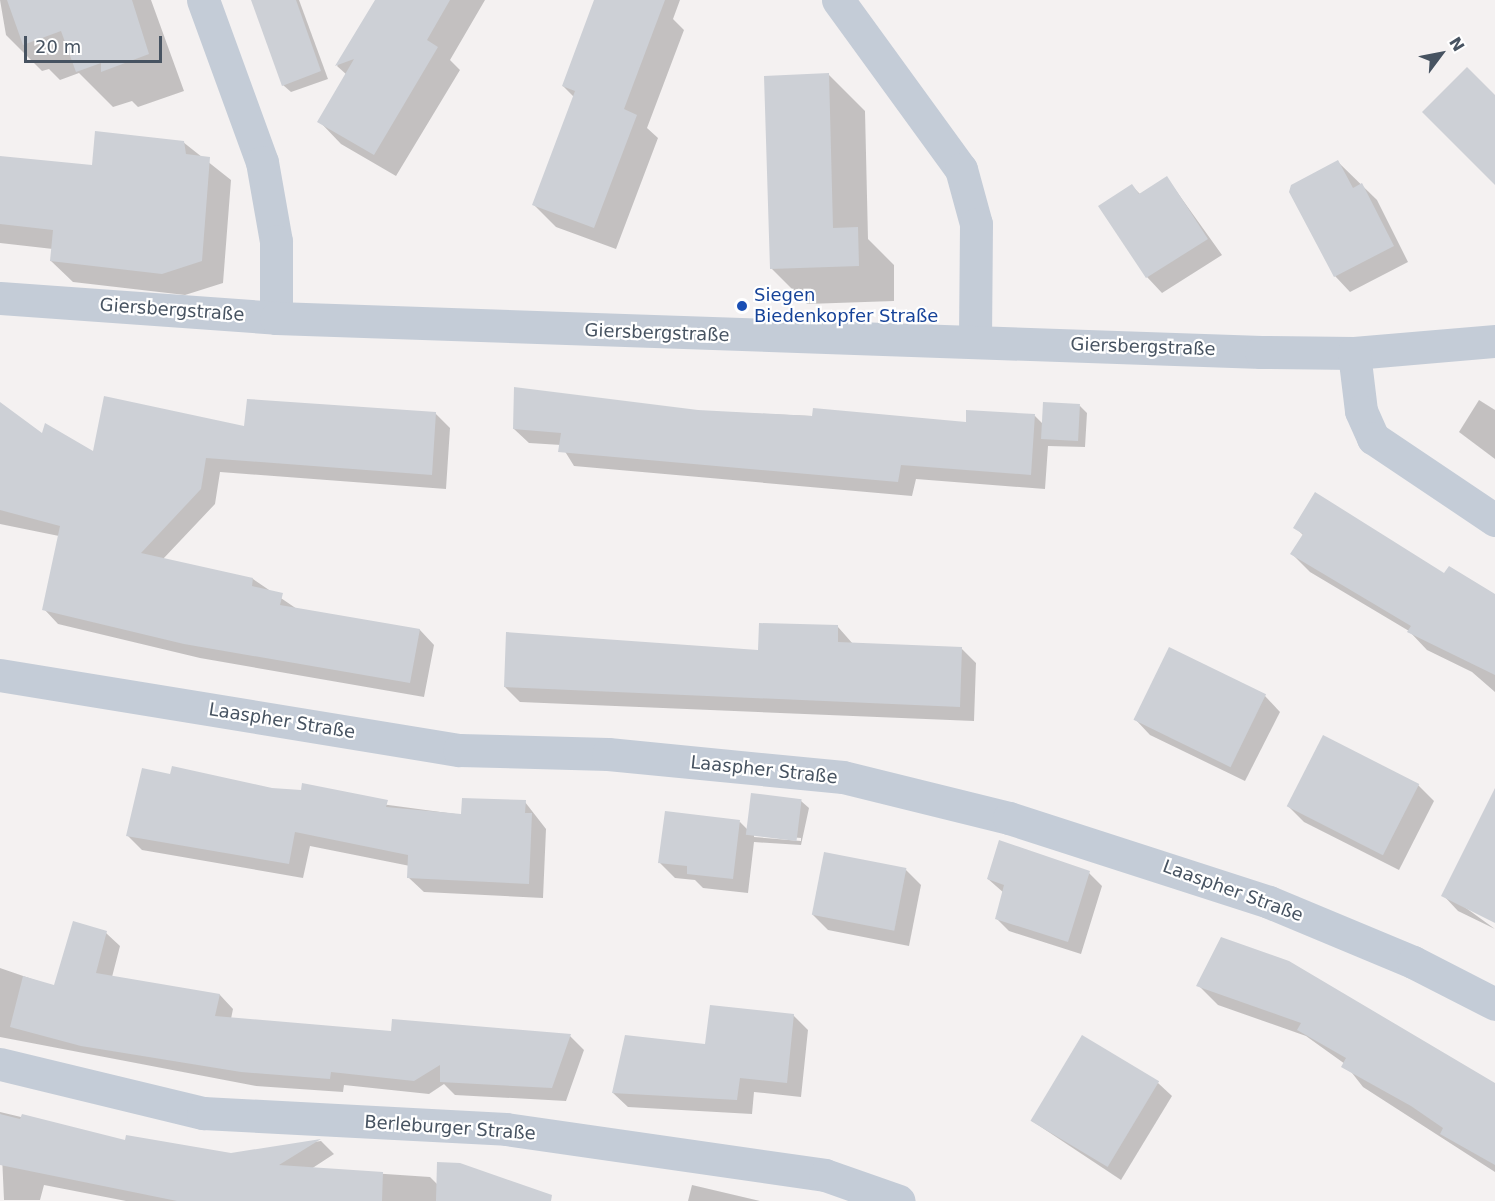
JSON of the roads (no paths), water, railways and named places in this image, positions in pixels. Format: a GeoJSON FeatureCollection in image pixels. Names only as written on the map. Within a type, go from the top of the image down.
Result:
{"type":"FeatureCollection","features":[{"type":"Feature","properties":{"kind":"street"},"geometry":{"type":"LineString","coordinates":[[203,0],[262,162],[276,241],[276,318]]}},
{"type":"Feature","properties":{"kind":"street"},"geometry":{"type":"LineString","coordinates":[[838,0],[961,169],[976,224],[975,341]]}},
{"type":"Feature","properties":{"kind":"street","name":"Giersbergstraße"},"geometry":{"type":"LineString","coordinates":[[0,298],[276,318],[1354,352],[1495,341]]}},
{"type":"Feature","properties":{"kind":"street"},"geometry":{"type":"LineString","coordinates":[[1354,352],[1361,411],[1372,438],[1495,520]]}},
{"type":"Feature","properties":{"kind":"street","name":"Laaspher Straße"},"geometry":{"type":"LineString","coordinates":[[0,675],[459,750],[608,754],[843,777],[1009,818],[1269,902],[1413,962],[1495,1004]]}},
{"type":"Feature","properties":{"kind":"street","name":"Berleburger Straße"},"geometry":{"type":"LineString","coordinates":[[0,1064],[203,1113],[506,1129],[825,1175],[899,1201]]}},
{"type":"Feature","properties":{"kind":"place","name":"Siegen Biedenkopfer Straße"},"geometry":{"type":"Point","coordinates":[742,306]}}]}
